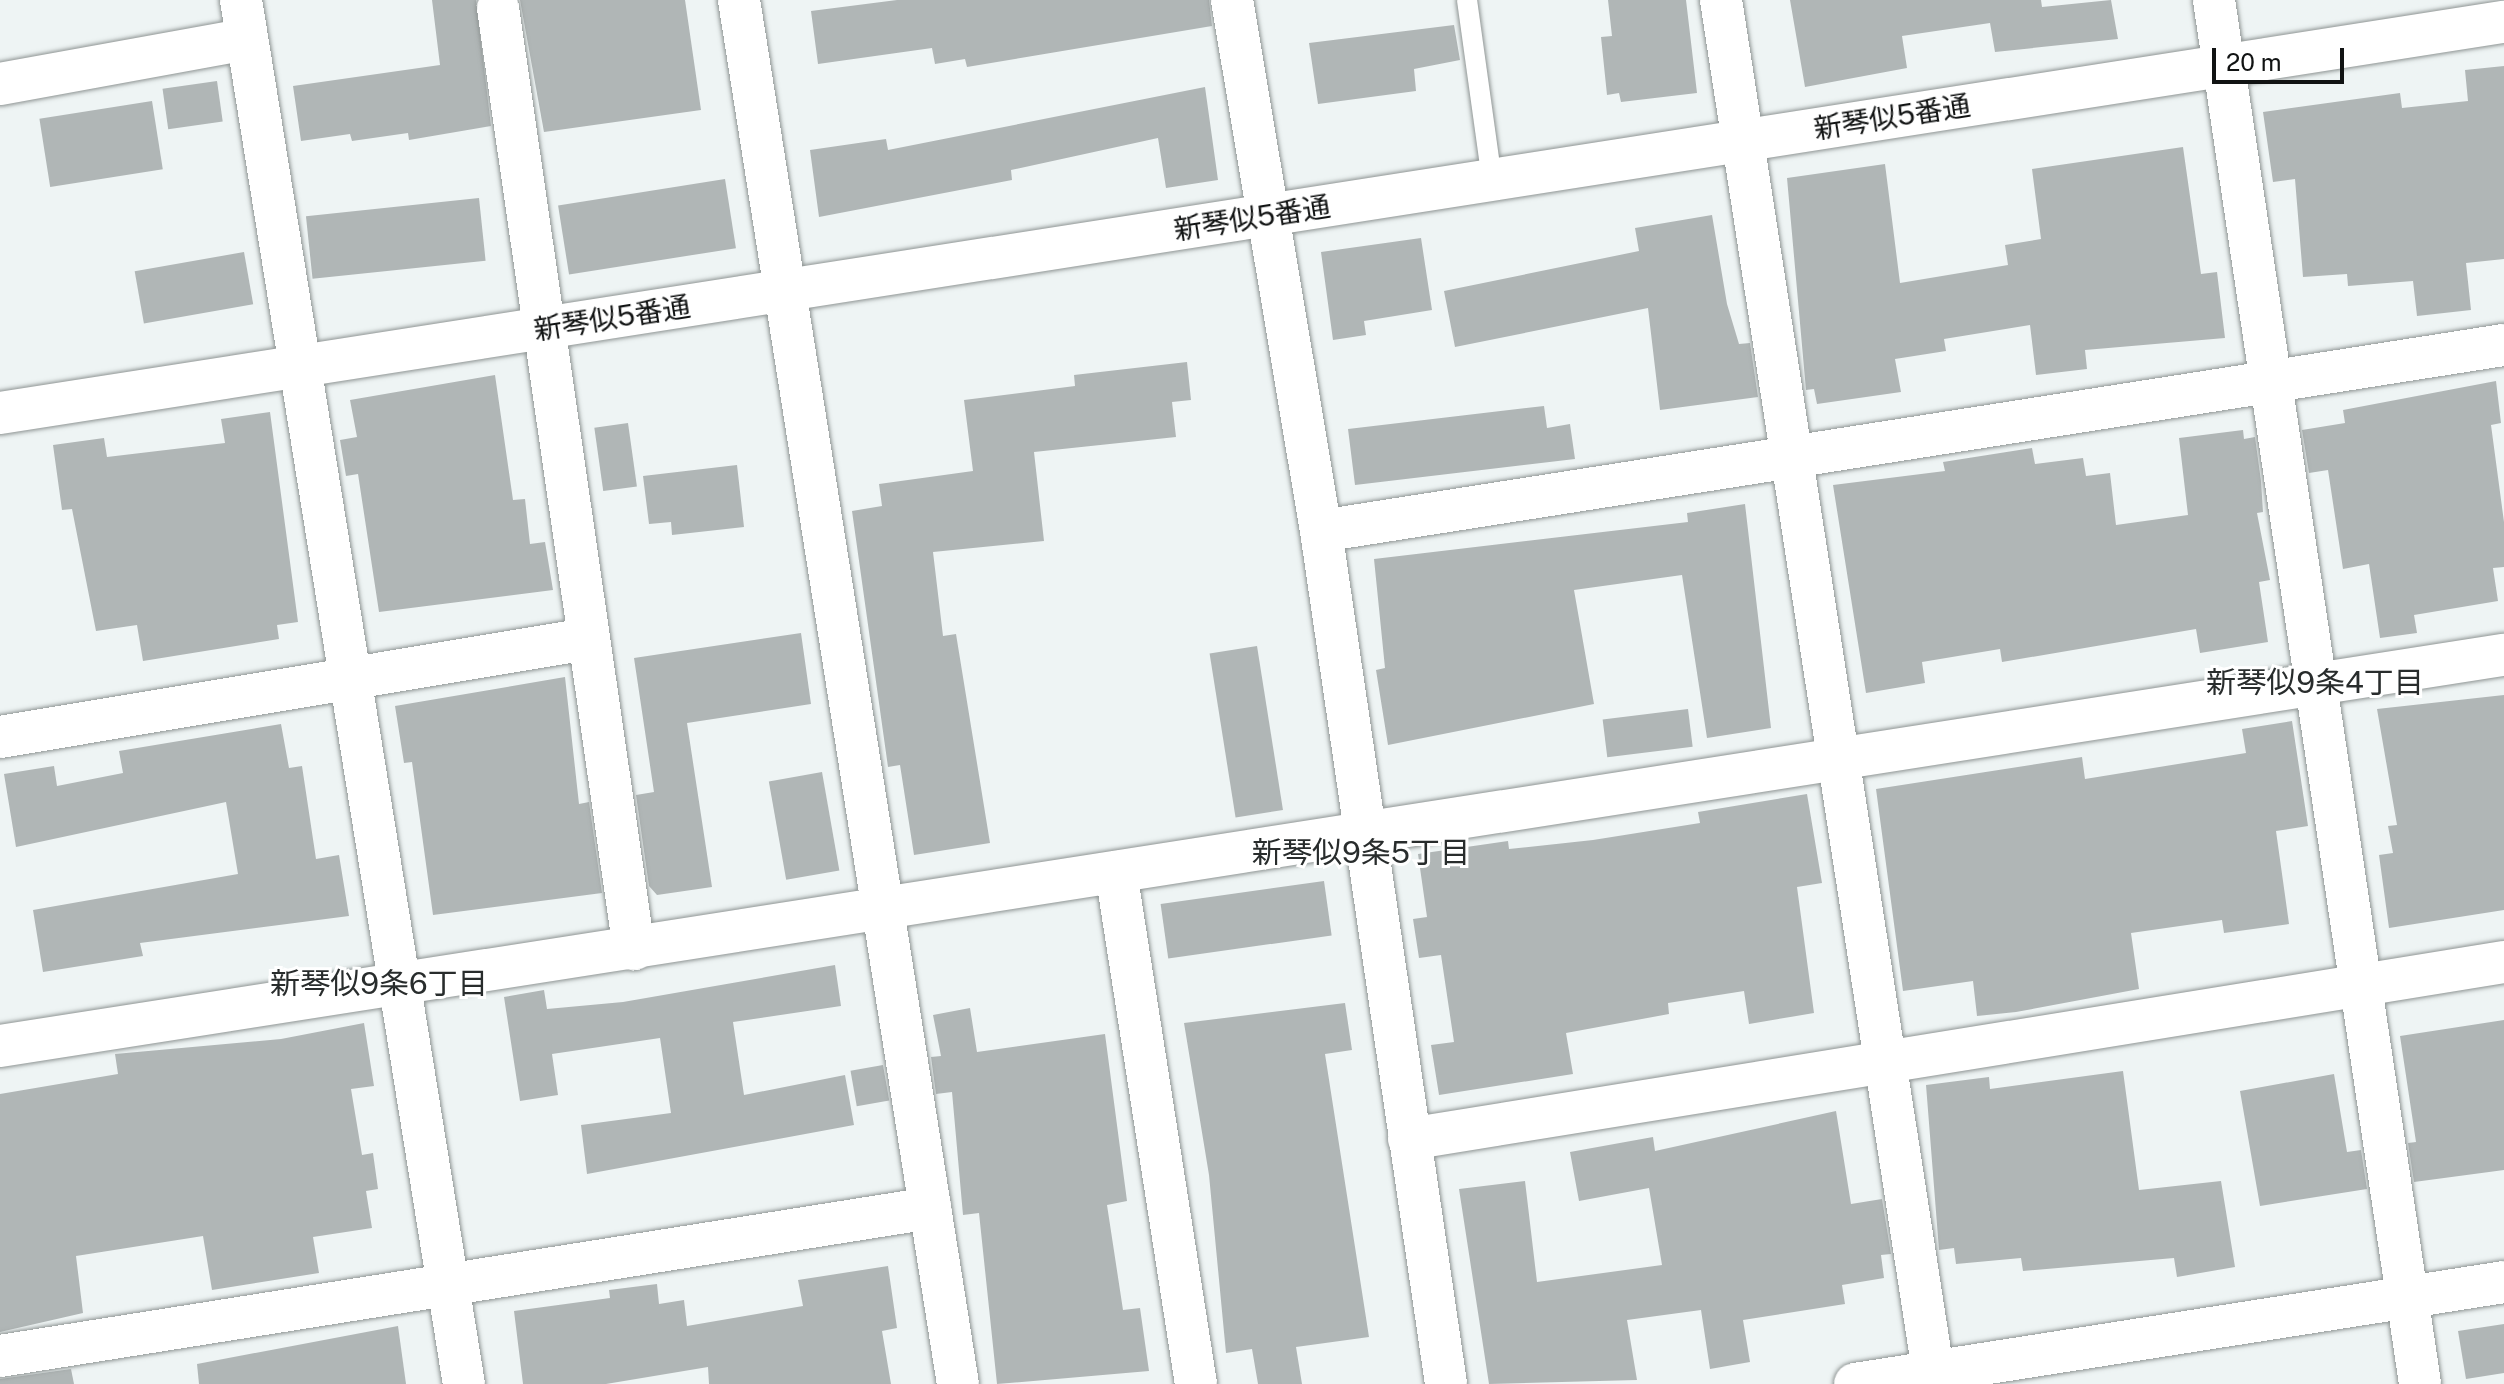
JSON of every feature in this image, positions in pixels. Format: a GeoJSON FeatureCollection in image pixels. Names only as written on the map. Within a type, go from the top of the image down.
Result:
{"type":"FeatureCollection","features":[{"type":"Feature","properties":{"kind":"street"},"geometry":{"type":"LineString","coordinates":[[739,0],[958,1384]]}},
{"type":"Feature","properties":{"kind":"street"},"geometry":{"type":"LineString","coordinates":[[1232,0],[1321,531],[1446,1384]]}},
{"type":"Feature","properties":{"kind":"street"},"geometry":{"type":"LineString","coordinates":[[1721,0],[1934,1378]]}},
{"type":"Feature","properties":{"kind":"street"},"geometry":{"type":"LineString","coordinates":[[2214,0],[2321,684],[2404,1298],[2420,1384]]}},
{"type":"Feature","properties":{"kind":"street"},"geometry":{"type":"LineString","coordinates":[[498,8],[540,329],[634,949]]}},
{"type":"Feature","properties":{"kind":"street","name":"新琴似5番通"},"geometry":{"type":"LineString","coordinates":[[0,413],[2224,66],[2476,17]]}},
{"type":"Feature","properties":{"kind":"street"},"geometry":{"type":"LineString","coordinates":[[0,84],[244,19],[355,676],[464,1384]]}},
{"type":"Feature","properties":{"kind":"street"},"geometry":{"type":"LineString","coordinates":[[1321,531],[1791,454],[2504,345]]}},
{"type":"Feature","properties":{"kind":"street"},"geometry":{"type":"LineString","coordinates":[[0,737],[587,639]]}},
{"type":"Feature","properties":{"kind":"street"},"geometry":{"type":"LineString","coordinates":[[0,1046],[401,980],[634,949],[882,906],[1116,872],[1366,828],[1839,759],[2504,655]]}},
{"type":"Feature","properties":{"kind":"street"},"geometry":{"type":"LineString","coordinates":[[1116,872],[1196,1384]]}},
{"type":"Feature","properties":{"kind":"street"},"geometry":{"type":"LineString","coordinates":[[1409,1139],[2504,962]]}},
{"type":"Feature","properties":{"kind":"street"},"geometry":{"type":"LineString","coordinates":[[0,1356],[930,1208]]}},
{"type":"Feature","properties":{"kind":"street"},"geometry":{"type":"LineString","coordinates":[[1855,1384],[1934,1378],[2504,1282]]}},
{"type":"Feature","properties":{"kind":"lane"},"geometry":{"type":"LineString","coordinates":[[1467,0],[1492,180]]}},
{"type":"Feature","properties":{"kind":"building"},"geometry":{"type":"Polygon","coordinates":[[[432,0],[476,0],[491,126],[409,140],[408,133],[352,141],[350,134],[301,141],[293,86],[440,65],[432,0]]]}},
{"type":"Feature","properties":{"kind":"building"},"geometry":{"type":"Polygon","coordinates":[[[520,0],[685,0],[701,110],[544,132],[520,0]]]}},
{"type":"Feature","properties":{"kind":"building"},"geometry":{"type":"Polygon","coordinates":[[[897,0],[1209,0],[1212,26],[967,67],[965,59],[935,64],[932,48],[818,64],[811,11],[897,0]]]}},
{"type":"Feature","properties":{"kind":"building"},"geometry":{"type":"Polygon","coordinates":[[[1608,0],[1686,0],[1697,93],[1621,102],[1619,93],[1607,95],[1601,37],[1612,36],[1608,0]]]}},
{"type":"Feature","properties":{"kind":"building"},"geometry":{"type":"Polygon","coordinates":[[[1790,0],[2041,0],[2042,7],[2111,0],[2118,39],[1995,52],[1990,23],[1902,36],[1907,68],[1805,87],[1790,0]]]}},
{"type":"Feature","properties":{"kind":"building"},"geometry":{"type":"Polygon","coordinates":[[[1454,25],[1460,60],[1414,69],[1416,91],[1318,104],[1309,43],[1454,25]]]}},
{"type":"Feature","properties":{"kind":"building"},"geometry":{"type":"Polygon","coordinates":[[[2504,66],[2504,259],[2466,263],[2471,310],[2417,316],[2413,281],[2348,286],[2347,274],[2303,277],[2295,179],[2273,182],[2263,112],[2400,93],[2402,108],[2468,101],[2465,70],[2504,66]]]}},
{"type":"Feature","properties":{"kind":"building"},"geometry":{"type":"Polygon","coordinates":[[[217,81],[223,122],[168,129],[163,89],[217,81]]]}},
{"type":"Feature","properties":{"kind":"building"},"geometry":{"type":"Polygon","coordinates":[[[1205,87],[1218,180],[1166,188],[1158,138],[1011,170],[1012,180],[819,217],[810,150],[886,139],[888,150],[1205,87]]]}},
{"type":"Feature","properties":{"kind":"building"},"geometry":{"type":"Polygon","coordinates":[[[152,101],[163,169],[50,187],[39,119],[152,101]]]}},
{"type":"Feature","properties":{"kind":"building"},"geometry":{"type":"Polygon","coordinates":[[[2183,147],[2201,274],[2217,272],[2225,338],[2085,350],[2087,369],[2036,375],[2030,325],[1944,339],[1946,351],[1895,359],[1901,392],[1817,404],[1814,389],[1806,390],[1787,178],[1885,164],[1900,283],[2008,265],[2005,245],[2041,239],[2032,169],[2183,147]]]}},
{"type":"Feature","properties":{"kind":"building"},"geometry":{"type":"Polygon","coordinates":[[[725,179],[736,248],[569,275],[558,205],[725,179]]]}},
{"type":"Feature","properties":{"kind":"building"},"geometry":{"type":"Polygon","coordinates":[[[479,198],[486,261],[313,279],[306,216],[479,198]]]}},
{"type":"Feature","properties":{"kind":"building"},"geometry":{"type":"Polygon","coordinates":[[[1712,215],[1727,304],[1739,344],[1750,343],[1758,397],[1660,410],[1648,308],[1455,347],[1444,291],[1639,251],[1635,228],[1712,215]]]}},
{"type":"Feature","properties":{"kind":"building"},"geometry":{"type":"Polygon","coordinates":[[[1421,238],[1432,310],[1364,321],[1366,335],[1333,340],[1321,252],[1421,238]]]}},
{"type":"Feature","properties":{"kind":"building"},"geometry":{"type":"Polygon","coordinates":[[[244,252],[253,304],[144,323],[135,271],[244,252]]]}},
{"type":"Feature","properties":{"kind":"building"},"geometry":{"type":"Polygon","coordinates":[[[1187,362],[1191,400],[1172,402],[1176,437],[1034,452],[1044,541],[933,552],[943,636],[956,634],[990,843],[914,855],[900,765],[888,767],[852,511],[882,506],[879,484],[973,471],[964,400],[1075,386],[1074,375],[1187,362]]]}},
{"type":"Feature","properties":{"kind":"building"},"geometry":{"type":"Polygon","coordinates":[[[495,375],[513,500],[525,499],[530,544],[545,542],[553,590],[379,612],[358,474],[346,476],[340,440],[357,437],[350,400],[495,375]]]}},
{"type":"Feature","properties":{"kind":"building"},"geometry":{"type":"Polygon","coordinates":[[[2496,381],[2501,423],[2491,425],[2504,522],[2504,567],[2493,568],[2498,601],[2414,615],[2417,633],[2380,638],[2369,564],[2343,569],[2328,470],[2309,473],[2302,430],[2345,423],[2343,410],[2496,381]]]}},
{"type":"Feature","properties":{"kind":"building"},"geometry":{"type":"Polygon","coordinates":[[[1544,406],[1547,428],[1570,424],[1575,459],[1355,485],[1348,429],[1544,406]]]}},
{"type":"Feature","properties":{"kind":"building"},"geometry":{"type":"Polygon","coordinates":[[[270,412],[298,622],[277,625],[279,639],[143,661],[137,625],[96,631],[72,509],[62,510],[53,445],[104,438],[107,457],[225,443],[221,419],[270,412]]]}},
{"type":"Feature","properties":{"kind":"building"},"geometry":{"type":"Polygon","coordinates":[[[628,423],[637,486],[603,491],[594,428],[628,423]]]}},
{"type":"Feature","properties":{"kind":"building"},"geometry":{"type":"Polygon","coordinates":[[[2243,430],[2244,439],[2255,437],[2261,481],[2263,512],[2257,513],[2270,580],[2259,582],[2268,642],[2200,653],[2196,629],[2002,662],[2000,649],[1922,662],[1925,683],[1866,693],[1833,485],[1945,471],[1943,462],[2032,448],[2035,464],[2083,458],[2086,476],[2110,473],[2116,525],[2188,515],[2179,438],[2243,430]]]}},
{"type":"Feature","properties":{"kind":"building"},"geometry":{"type":"Polygon","coordinates":[[[737,465],[744,527],[672,535],[671,522],[649,524],[643,476],[737,465]]]}},
{"type":"Feature","properties":{"kind":"building"},"geometry":{"type":"Polygon","coordinates":[[[1745,504],[1771,728],[1707,738],[1682,575],[1574,590],[1594,704],[1388,745],[1376,670],[1385,668],[1374,559],[1688,522],[1687,513],[1745,504]]]}},
{"type":"Feature","properties":{"kind":"building"},"geometry":{"type":"Polygon","coordinates":[[[801,633],[811,704],[687,723],[712,887],[657,895],[649,886],[636,795],[654,792],[634,658],[801,633]]]}},
{"type":"Feature","properties":{"kind":"building"},"geometry":{"type":"Polygon","coordinates":[[[1257,646],[1283,810],[1236,817],[1210,654],[1257,646]]]}},
{"type":"Feature","properties":{"kind":"building"},"geometry":{"type":"Polygon","coordinates":[[[565,677],[579,804],[589,802],[602,893],[433,915],[412,762],[404,763],[395,706],[565,677]]]}},
{"type":"Feature","properties":{"kind":"building"},"geometry":{"type":"Polygon","coordinates":[[[2504,695],[2504,910],[2389,928],[2379,855],[2393,853],[2388,826],[2397,825],[2377,709],[2504,695]]]}},
{"type":"Feature","properties":{"kind":"building"},"geometry":{"type":"Polygon","coordinates":[[[1688,709],[1693,747],[1607,757],[1603,719],[1688,709]]]}},
{"type":"Feature","properties":{"kind":"building"},"geometry":{"type":"Polygon","coordinates":[[[2292,721],[2308,826],[2276,831],[2289,924],[2224,933],[2222,920],[2131,933],[2139,989],[2016,1012],[1977,1016],[1973,981],[1903,991],[1876,789],[2082,757],[2085,779],[2246,753],[2242,729],[2292,721]]]}},
{"type":"Feature","properties":{"kind":"building"},"geometry":{"type":"Polygon","coordinates":[[[281,724],[289,768],[302,766],[316,859],[339,855],[349,916],[140,943],[143,956],[43,972],[33,910],[238,874],[226,802],[16,847],[4,774],[54,766],[57,786],[123,773],[119,751],[281,724]]]}},
{"type":"Feature","properties":{"kind":"building"},"geometry":{"type":"Polygon","coordinates":[[[822,772],[839,870],[786,880],[769,781],[822,772]]]}},
{"type":"Feature","properties":{"kind":"building"},"geometry":{"type":"Polygon","coordinates":[[[1807,794],[1822,883],[1797,887],[1814,1013],[1749,1024],[1744,991],[1668,1003],[1669,1014],[1566,1033],[1573,1074],[1439,1095],[1431,1045],[1454,1042],[1441,955],[1419,958],[1413,919],[1427,917],[1418,854],[1508,841],[1509,849],[1593,840],[1700,823],[1698,812],[1807,794]]]}},
{"type":"Feature","properties":{"kind":"building"},"geometry":{"type":"Polygon","coordinates":[[[1324,881],[1332,935],[1168,958],[1161,904],[1324,881]]]}},
{"type":"Feature","properties":{"kind":"building"},"geometry":{"type":"Polygon","coordinates":[[[835,965],[841,1006],[733,1022],[744,1095],[845,1075],[854,1125],[587,1174],[581,1125],[671,1113],[660,1038],[552,1054],[558,1095],[520,1101],[504,997],[544,990],[547,1009],[623,1002],[835,965]]]}},
{"type":"Feature","properties":{"kind":"building"},"geometry":{"type":"Polygon","coordinates":[[[1345,1003],[1352,1050],[1325,1054],[1369,1337],[1296,1347],[1302,1384],[1258,1384],[1252,1349],[1226,1353],[1209,1175],[1184,1023],[1345,1003]]]}},
{"type":"Feature","properties":{"kind":"building"},"geometry":{"type":"Polygon","coordinates":[[[970,1008],[977,1052],[1105,1034],[1127,1201],[1107,1205],[1123,1310],[1140,1308],[1149,1371],[997,1384],[979,1213],[963,1215],[952,1092],[936,1094],[931,1057],[941,1056],[933,1015],[970,1008]]]}},
{"type":"Feature","properties":{"kind":"building"},"geometry":{"type":"Polygon","coordinates":[[[2504,1020],[2504,1170],[2414,1182],[2408,1143],[2416,1142],[2400,1036],[2504,1020]]]}},
{"type":"Feature","properties":{"kind":"building"},"geometry":{"type":"Polygon","coordinates":[[[364,1023],[374,1086],[351,1089],[362,1155],[373,1153],[378,1189],[366,1191],[372,1228],[313,1237],[319,1273],[212,1290],[203,1236],[76,1256],[83,1313],[0,1332],[0,1094],[118,1074],[115,1054],[281,1039],[364,1023]]]}},
{"type":"Feature","properties":{"kind":"building"},"geometry":{"type":"Polygon","coordinates":[[[883,1065],[889,1100],[857,1106],[851,1071],[883,1065]]]}},
{"type":"Feature","properties":{"kind":"building"},"geometry":{"type":"Polygon","coordinates":[[[2123,1071],[2139,1190],[2221,1181],[2235,1267],[2177,1277],[2174,1258],[2023,1271],[2021,1258],[1956,1264],[1954,1248],[1939,1250],[1926,1085],[1989,1077],[1990,1089],[2123,1071]]]}},
{"type":"Feature","properties":{"kind":"building"},"geometry":{"type":"Polygon","coordinates":[[[2334,1074],[2347,1152],[2361,1150],[2367,1189],[2260,1206],[2240,1091],[2334,1074]]]}},
{"type":"Feature","properties":{"kind":"building"},"geometry":{"type":"Polygon","coordinates":[[[1836,1111],[1851,1204],[1882,1199],[1891,1254],[1881,1255],[1884,1278],[1842,1285],[1845,1304],[1743,1320],[1750,1362],[1710,1369],[1701,1310],[1627,1320],[1637,1380],[1489,1384],[1459,1189],[1525,1181],[1537,1282],[1662,1265],[1649,1188],[1579,1201],[1570,1152],[1653,1137],[1655,1151],[1836,1111]]]}},
{"type":"Feature","properties":{"kind":"building"},"geometry":{"type":"Polygon","coordinates":[[[888,1266],[897,1328],[882,1331],[891,1384],[709,1384],[708,1367],[606,1384],[523,1384],[514,1311],[610,1298],[609,1290],[657,1284],[659,1304],[684,1300],[687,1326],[803,1306],[798,1280],[888,1266]]]}},
{"type":"Feature","properties":{"kind":"building"},"geometry":{"type":"Polygon","coordinates":[[[2504,1324],[2504,1373],[2466,1379],[2458,1331],[2504,1324]]]}},
{"type":"Feature","properties":{"kind":"building"},"geometry":{"type":"Polygon","coordinates":[[[398,1326],[406,1384],[199,1384],[197,1364],[398,1326]]]}},
{"type":"Feature","properties":{"kind":"building"},"geometry":{"type":"Polygon","coordinates":[[[71,1369],[74,1384],[0,1384],[0,1379],[71,1369]]]}},
{"type":"Feature","properties":{"kind":"district","name":"新琴似9条4丁目"},"geometry":{"type":"Point","coordinates":[2315,682]}},
{"type":"Feature","properties":{"kind":"district","name":"新琴似9条5丁目"},"geometry":{"type":"Point","coordinates":[1361,852]}},
{"type":"Feature","properties":{"kind":"district","name":"新琴似9条6丁目"},"geometry":{"type":"Point","coordinates":[379,983]}}]}
